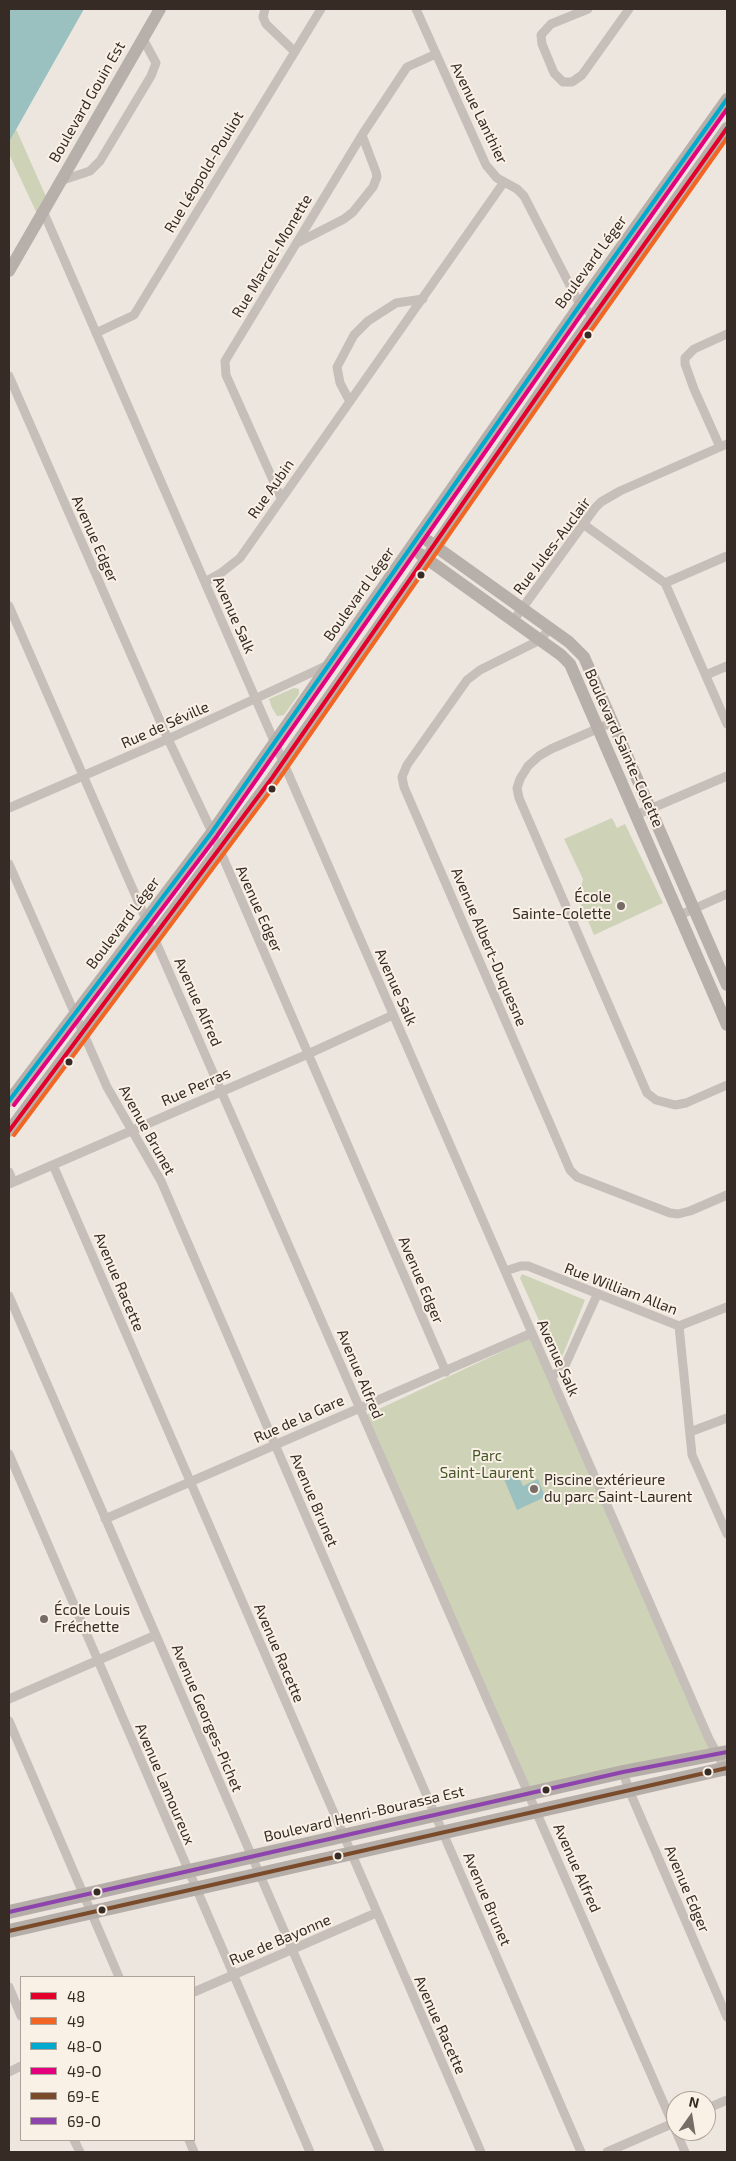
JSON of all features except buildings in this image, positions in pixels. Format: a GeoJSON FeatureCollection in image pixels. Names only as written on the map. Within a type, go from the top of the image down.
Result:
{"type":"FeatureCollection","features":[{"type":"Feature","properties":{"kind":"main road","name":"Boulevard Gouin Est"},"geometry":{"type":"LineString","coordinates":[[9,271],[160,9]]}},
{"type":"Feature","properties":{"kind":"main road","name":"Boulevard Léger"},"geometry":{"type":"LineString","coordinates":[[9,1102],[212,832],[275,744],[580,305],[727,99]]}},
{"type":"Feature","properties":{"kind":"main road"},"geometry":{"type":"LineString","coordinates":[[9,1131],[219,852],[727,128]]}},
{"type":"Feature","properties":{"kind":"main road","name":"Boulevard Sainte-Colette"},"geometry":{"type":"LineString","coordinates":[[420,536],[575,646],[584,657],[727,985]]}},
{"type":"Feature","properties":{"kind":"main road","name":"Boulevard Sainte-Colette"},"geometry":{"type":"LineString","coordinates":[[411,548],[561,655],[570,664],[726,1017]]}},
{"type":"Feature","properties":{"kind":"main road","name":"Boulevard Henri-Bourassa Est"},"geometry":{"type":"LineString","coordinates":[[9,1912],[623,1772],[722,1753]]}},
{"type":"Feature","properties":{"kind":"main road"},"geometry":{"type":"LineString","coordinates":[[9,1931],[727,1769]]}},
{"type":"Feature","properties":{"kind":"street"},"geometry":{"type":"LineString","coordinates":[[264,9],[263,17],[266,24],[294,51]]}},
{"type":"Feature","properties":{"kind":"street","name":"Rue Léopold-Pouliot"},"geometry":{"type":"LineString","coordinates":[[96,333],[134,315],[321,9]]}},
{"type":"Feature","properties":{"kind":"street","name":"Avenue Lanthier"},"geometry":{"type":"LineString","coordinates":[[416,9],[486,165],[492,173],[524,196],[580,305],[594,316]]}},
{"type":"Feature","properties":{"kind":"street"},"geometry":{"type":"LineString","coordinates":[[588,9],[551,24],[542,35],[542,44],[554,73],[564,82],[576,80],[582,74],[629,9]]}},
{"type":"Feature","properties":{"kind":"street","name":"Boulevard Gouin Est"},"geometry":{"type":"LineString","coordinates":[[60,181],[90,171],[100,161],[151,76],[156,63],[142,39]]}},
{"type":"Feature","properties":{"kind":"street","name":"Rue Marcel-Monette"},"geometry":{"type":"LineString","coordinates":[[281,498],[226,375],[224,365],[227,356],[362,135],[407,66],[436,54]]}},
{"type":"Feature","properties":{"kind":"street"},"geometry":{"type":"LineString","coordinates":[[296,244],[354,212],[372,187],[376,172],[362,135]]}},
{"type":"Feature","properties":{"kind":"street","name":"Rue Aubin"},"geometry":{"type":"LineString","coordinates":[[204,582],[222,573],[240,558],[349,400],[504,182]]}},
{"type":"Feature","properties":{"kind":"street","name":"Avenue Salk"},"geometry":{"type":"LineString","coordinates":[[43,211],[709,1739],[722,1753],[727,1769]]}},
{"type":"Feature","properties":{"kind":"street"},"geometry":{"type":"LineString","coordinates":[[349,400],[340,383],[337,367],[354,335],[368,320],[396,303],[423,298]]}},
{"type":"Feature","properties":{"kind":"street"},"geometry":{"type":"LineString","coordinates":[[724,445],[694,389],[685,364],[685,358],[694,349],[727,334]]}},
{"type":"Feature","properties":{"kind":"street","name":"Avenue Edger"},"geometry":{"type":"LineString","coordinates":[[9,376],[168,739],[212,832],[219,852],[446,1372]]}},
{"type":"Feature","properties":{"kind":"street","name":"Rue Jules-Auclair"},"geometry":{"type":"LineString","coordinates":[[514,621],[595,508],[608,497],[724,445]]}},
{"type":"Feature","properties":{"kind":"street"},"geometry":{"type":"LineString","coordinates":[[584,524],[665,583],[727,724]]}},
{"type":"Feature","properties":{"kind":"street"},"geometry":{"type":"LineString","coordinates":[[665,583],[727,556]]}},
{"type":"Feature","properties":{"kind":"street","name":"Avenue Alfred"},"geometry":{"type":"LineString","coordinates":[[9,606],[528,1794],[666,2105]]}},
{"type":"Feature","properties":{"kind":"street","name":"Avenue Albert-Duquesne"},"geometry":{"type":"LineString","coordinates":[[550,628],[540,640],[480,670],[467,680],[407,765],[402,776],[404,787],[570,1170],[577,1177],[670,1213],[678,1214],[690,1211],[727,1195]]}},
{"type":"Feature","properties":{"kind":"street","name":"Rue de Séville"},"geometry":{"type":"LineString","coordinates":[[9,808],[168,739],[331,664]]}},
{"type":"Feature","properties":{"kind":"street"},"geometry":{"type":"LineString","coordinates":[[706,675],[727,666]]}},
{"type":"Feature","properties":{"kind":"street"},"geometry":{"type":"LineString","coordinates":[[613,722],[551,749],[533,761],[520,779],[517,788],[519,798],[648,1093],[656,1100],[675,1106],[727,1085]]}},
{"type":"Feature","properties":{"kind":"street"},"geometry":{"type":"LineString","coordinates":[[636,815],[727,776]]}},
{"type":"Feature","properties":{"kind":"street","name":"Avenue Brunet"},"geometry":{"type":"LineString","coordinates":[[9,864],[107,1087],[161,1181],[581,2152]]}},
{"type":"Feature","properties":{"kind":"street"},"geometry":{"type":"LineString","coordinates":[[680,915],[727,894]]}},
{"type":"Feature","properties":{"kind":"street","name":"Rue Perras"},"geometry":{"type":"LineString","coordinates":[[11,1183],[393,1015]]}},
{"type":"Feature","properties":{"kind":"street","name":"Avenue Racette"},"geometry":{"type":"LineString","coordinates":[[53,1165],[481,2152]]}},
{"type":"Feature","properties":{"kind":"street"},"geometry":{"type":"LineString","coordinates":[[9,1172],[11,1183]]}},
{"type":"Feature","properties":{"kind":"street","name":"Rue William Allan"},"geometry":{"type":"LineString","coordinates":[[505,1271],[528,1266],[679,1326],[727,1307]]}},
{"type":"Feature","properties":{"kind":"street"},"geometry":{"type":"LineString","coordinates":[[551,1376],[563,1370],[597,1295]]}},
{"type":"Feature","properties":{"kind":"street","name":"Avenue Georges-Pichet"},"geometry":{"type":"LineString","coordinates":[[9,1296],[13,1317],[156,1634],[380,2152]]}},
{"type":"Feature","properties":{"kind":"street"},"geometry":{"type":"LineString","coordinates":[[679,1326],[692,1455],[727,1534]]}},
{"type":"Feature","properties":{"kind":"street","name":"Rue de la Gare"},"geometry":{"type":"LineString","coordinates":[[105,1519],[532,1333]]}},
{"type":"Feature","properties":{"kind":"street"},"geometry":{"type":"LineString","coordinates":[[690,1432],[727,1418]]}},
{"type":"Feature","properties":{"kind":"street","name":"Avenue Lamoureux"},"geometry":{"type":"LineString","coordinates":[[9,1454],[187,1871],[310,2152]]}},
{"type":"Feature","properties":{"kind":"street"},"geometry":{"type":"LineString","coordinates":[[9,1699],[156,1634]]}},
{"type":"Feature","properties":{"kind":"street"},"geometry":{"type":"LineString","coordinates":[[9,1720],[119,1976]]}},
{"type":"Feature","properties":{"kind":"street","name":"Avenue Edger"},"geometry":{"type":"LineString","coordinates":[[623,1772],[629,1790],[727,2017]]}},
{"type":"Feature","properties":{"kind":"street","name":"Rue de Bayonne"},"geometry":{"type":"LineString","coordinates":[[195,1992],[376,1913]]}},
{"type":"Feature","properties":{"kind":"street"},"geometry":{"type":"LineString","coordinates":[[9,1987],[20,2014]]}},
{"type":"Feature","properties":{"kind":"street"},"geometry":{"type":"LineString","coordinates":[[607,2152],[666,2126]]}},
{"type":"Feature","properties":{"kind":"green space"},"geometry":{"type":"Polygon","coordinates":[[[16,129],[48,201],[39,218],[9,154],[9,142],[16,129]]]}},
{"type":"Feature","properties":{"kind":"green space"},"geometry":{"type":"Polygon","coordinates":[[[294,688],[299,689],[299,694],[284,715],[277,716],[269,699],[294,688]]]}},
{"type":"Feature","properties":{"kind":"green space"},"geometry":{"type":"Polygon","coordinates":[[[612,818],[617,828],[625,824],[663,903],[594,935],[578,897],[583,879],[564,839],[612,818]]]}},
{"type":"Feature","properties":{"kind":"green space"},"geometry":{"type":"Polygon","coordinates":[[[522,1274],[585,1300],[560,1362],[557,1361],[520,1278],[522,1274]]]}},
{"type":"Feature","properties":{"kind":"green space","name":"Parc Saint-Laurent"},"geometry":{"type":"Polygon","coordinates":[[[533,1337],[712,1755],[531,1795],[364,1416],[533,1337]]]}},
{"type":"Feature","properties":{"kind":"water"},"geometry":{"type":"Polygon","coordinates":[[[9,9],[84,9],[9,142],[9,9]]]}},
{"type":"Feature","properties":{"kind":"water"},"geometry":{"type":"Polygon","coordinates":[[[517,1473],[523,1486],[538,1479],[545,1497],[517,1510],[504,1479],[517,1473]]]}},
{"type":"Feature","properties":{"kind":"transit line","name":"48-O"},"geometry":{"type":"LineString","coordinates":[[9,1101],[212,832],[580,305],[727,99]]}},
{"type":"Feature","properties":{"kind":"transit line","name":"49-O"},"geometry":{"type":"LineString","coordinates":[[14,1105],[217,836],[727,109]]}},
{"type":"Feature","properties":{"kind":"transit line","name":"48"},"geometry":{"type":"LineString","coordinates":[[9,1131],[272,778],[568,352],[727,128]]}},
{"type":"Feature","properties":{"kind":"transit line","name":"49"},"geometry":{"type":"LineString","coordinates":[[14,1135],[277,782],[727,138]]}},
{"type":"Feature","properties":{"kind":"transit line","name":"69-O"},"geometry":{"type":"LineString","coordinates":[[9,1912],[623,1772],[727,1752]]}},
{"type":"Feature","properties":{"kind":"transit line","name":"69-E"},"geometry":{"type":"LineString","coordinates":[[9,1931],[727,1768]]}},
{"type":"Feature","properties":{"kind":"place","name":"École Sainte-Colette"},"geometry":{"type":"Point","coordinates":[621,906]}},
{"type":"Feature","properties":{"kind":"place","name":"Piscine extérieure du parc Saint-Laurent"},"geometry":{"type":"Point","coordinates":[534,1489]}},
{"type":"Feature","properties":{"kind":"place","name":"École Louis Fréchette"},"geometry":{"type":"Point","coordinates":[44,1619]}}]}
